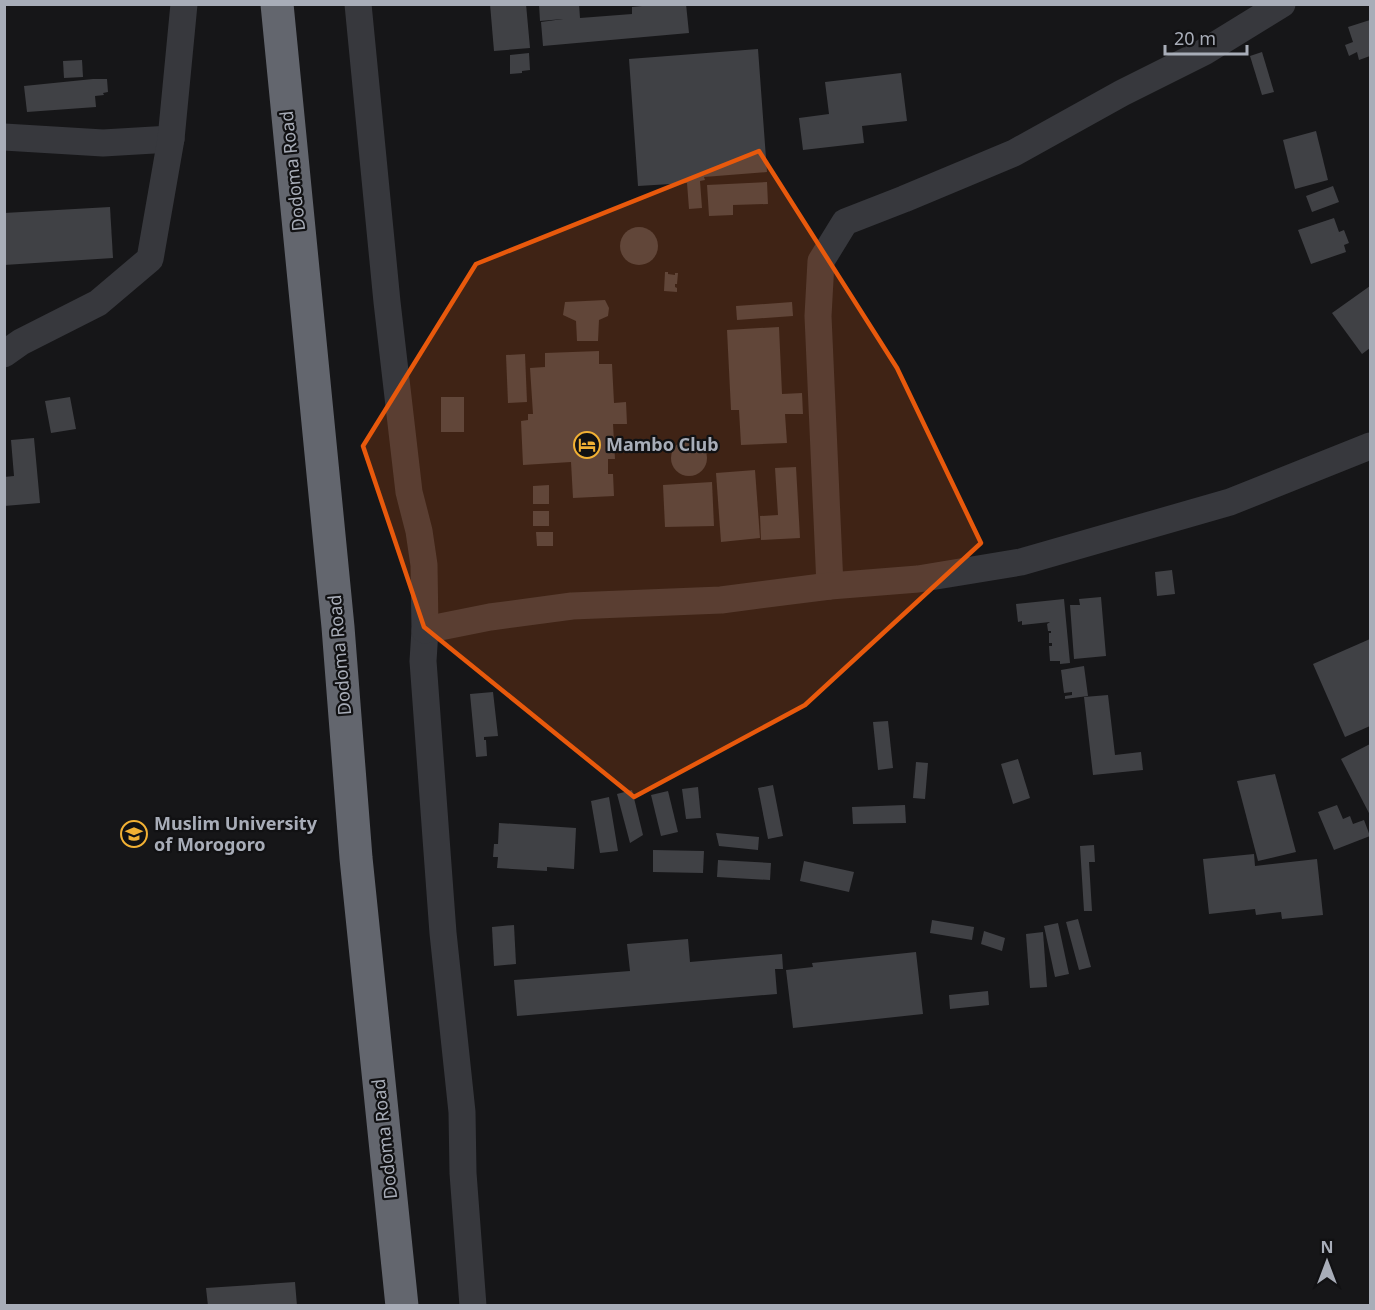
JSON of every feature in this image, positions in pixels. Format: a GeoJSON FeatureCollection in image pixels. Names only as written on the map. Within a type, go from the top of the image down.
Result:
{"type":"FeatureCollection","features":[{"type":"Feature","properties":{"kind":"highway","name":"Dodoma Road"},"geometry":{"type":"LineString","coordinates":[[277,4],[337,616],[356,858],[402,1305]]}},
{"type":"Feature","properties":{"kind":"street"},"geometry":{"type":"LineString","coordinates":[[4,354],[21,342],[98,303],[150,259],[171,139],[184,4]]}},
{"type":"Feature","properties":{"kind":"street"},"geometry":{"type":"LineString","coordinates":[[358,4],[387,303],[410,492],[424,565],[423,660],[443,933],[462,1112],[463,1173],[473,1305]]}},
{"type":"Feature","properties":{"kind":"street"},"geometry":{"type":"LineString","coordinates":[[830,586],[818,316],[821,261],[845,222],[1014,153],[1122,93],[1204,52],[1282,4]]}},
{"type":"Feature","properties":{"kind":"street"},"geometry":{"type":"LineString","coordinates":[[4,137],[103,143],[171,139]]}},
{"type":"Feature","properties":{"kind":"street"},"geometry":{"type":"LineString","coordinates":[[425,630],[490,617],[572,606],[720,600],[830,586],[918,579],[1021,562],[1230,502],[1371,446]]}},
{"type":"Feature","properties":{"kind":"highlighted area"},"geometry":{"type":"Polygon","coordinates":[[[759,151],[897,368],[981,543],[805,705],[634,797],[424,627],[363,446],[476,264],[759,151]]]}},
{"type":"Feature","properties":{"kind":"building"},"geometry":{"type":"Polygon","coordinates":[[[490,4],[526,4],[530,48],[494,51],[490,4]]]}},
{"type":"Feature","properties":{"kind":"building"},"geometry":{"type":"Polygon","coordinates":[[[539,4],[579,4],[580,18],[632,14],[632,7],[686,4],[689,33],[543,46],[541,22],[563,19],[540,21],[539,4]]]}},
{"type":"Feature","properties":{"kind":"building"},"geometry":{"type":"Polygon","coordinates":[[[1370,20],[1370,56],[1359,60],[1357,52],[1349,56],[1345,45],[1353,42],[1348,27],[1370,20]]]}},
{"type":"Feature","properties":{"kind":"building"},"geometry":{"type":"Polygon","coordinates":[[[758,49],[767,172],[704,177],[705,180],[700,181],[702,208],[689,209],[687,183],[638,186],[629,59],[758,49]]]}},
{"type":"Feature","properties":{"kind":"building"},"geometry":{"type":"Polygon","coordinates":[[[1262,52],[1274,92],[1262,95],[1250,56],[1262,52]]]}},
{"type":"Feature","properties":{"kind":"building"},"geometry":{"type":"Polygon","coordinates":[[[529,53],[530,70],[510,74],[510,55],[529,53]]]}},
{"type":"Feature","properties":{"kind":"building"},"geometry":{"type":"Polygon","coordinates":[[[82,60],[83,77],[64,78],[63,61],[82,60]]]}},
{"type":"Feature","properties":{"kind":"building"},"geometry":{"type":"Polygon","coordinates":[[[901,73],[907,121],[862,126],[864,143],[803,150],[799,118],[829,114],[825,82],[901,73]]]}},
{"type":"Feature","properties":{"kind":"building"},"geometry":{"type":"Polygon","coordinates":[[[107,79],[108,92],[95,96],[96,107],[27,112],[24,86],[107,79]]]}},
{"type":"Feature","properties":{"kind":"building"},"geometry":{"type":"Polygon","coordinates":[[[1316,131],[1328,180],[1295,189],[1283,140],[1316,131]]]}},
{"type":"Feature","properties":{"kind":"building"},"geometry":{"type":"Polygon","coordinates":[[[767,182],[768,204],[733,205],[733,215],[709,216],[707,185],[767,182]]]}},
{"type":"Feature","properties":{"kind":"building"},"geometry":{"type":"Polygon","coordinates":[[[1333,186],[1339,202],[1312,212],[1306,196],[1333,186]]]}},
{"type":"Feature","properties":{"kind":"building"},"geometry":{"type":"Polygon","coordinates":[[[110,207],[113,258],[4,265],[4,213],[110,207]]]}},
{"type":"Feature","properties":{"kind":"building"},"geometry":{"type":"Polygon","coordinates":[[[1334,218],[1339,232],[1344,230],[1349,243],[1344,245],[1346,252],[1311,264],[1298,230],[1334,218]]]}},
{"type":"Feature","properties":{"kind":"building"},"geometry":{"type":"Polygon","coordinates":[[[639,227],[652,233],[658,246],[652,259],[639,265],[626,259],[620,246],[626,233],[639,227]]]}},
{"type":"Feature","properties":{"kind":"building"},"geometry":{"type":"Polygon","coordinates":[[[665,272],[675,275],[678,273],[677,284],[675,284],[677,292],[664,291],[665,272]]]}},
{"type":"Feature","properties":{"kind":"building"},"geometry":{"type":"Polygon","coordinates":[[[1370,286],[1370,348],[1362,354],[1332,313],[1370,286]]]}},
{"type":"Feature","properties":{"kind":"building"},"geometry":{"type":"Polygon","coordinates":[[[605,300],[609,308],[608,316],[599,320],[598,341],[577,341],[576,321],[563,315],[565,302],[605,300]]]}},
{"type":"Feature","properties":{"kind":"building"},"geometry":{"type":"Polygon","coordinates":[[[792,302],[793,316],[737,320],[736,306],[792,302]]]}},
{"type":"Feature","properties":{"kind":"building"},"geometry":{"type":"Polygon","coordinates":[[[779,327],[782,394],[802,393],[803,414],[785,414],[787,443],[741,445],[739,410],[731,410],[727,330],[779,327]]]}},
{"type":"Feature","properties":{"kind":"building"},"geometry":{"type":"Polygon","coordinates":[[[599,351],[599,364],[612,364],[614,403],[626,402],[627,424],[613,424],[615,459],[608,459],[608,474],[613,474],[614,496],[573,498],[571,462],[523,465],[521,421],[528,420],[528,414],[533,414],[530,368],[545,367],[545,353],[599,351]]]}},
{"type":"Feature","properties":{"kind":"building"},"geometry":{"type":"Polygon","coordinates":[[[525,354],[527,402],[508,403],[506,355],[525,354]]]}},
{"type":"Feature","properties":{"kind":"building"},"geometry":{"type":"Polygon","coordinates":[[[70,397],[76,429],[51,433],[45,401],[70,397]]]}},
{"type":"Feature","properties":{"kind":"building"},"geometry":{"type":"Polygon","coordinates":[[[441,397],[464,397],[464,432],[441,432],[441,397]]]}},
{"type":"Feature","properties":{"kind":"building"},"geometry":{"type":"Polygon","coordinates":[[[34,438],[40,503],[4,506],[4,477],[14,476],[11,440],[34,438]]]}},
{"type":"Feature","properties":{"kind":"building"},"geometry":{"type":"Polygon","coordinates":[[[689,440],[702,445],[707,458],[702,471],[689,476],[676,471],[671,458],[676,445],[689,440]]]}},
{"type":"Feature","properties":{"kind":"building"},"geometry":{"type":"Polygon","coordinates":[[[796,467],[800,538],[761,540],[760,516],[778,515],[775,468],[796,467]]]}},
{"type":"Feature","properties":{"kind":"building"},"geometry":{"type":"Polygon","coordinates":[[[755,470],[760,538],[721,542],[716,473],[755,470]]]}},
{"type":"Feature","properties":{"kind":"building"},"geometry":{"type":"Polygon","coordinates":[[[712,482],[714,526],[665,527],[663,485],[712,482]]]}},
{"type":"Feature","properties":{"kind":"building"},"geometry":{"type":"Polygon","coordinates":[[[549,485],[549,504],[533,504],[533,486],[549,485]]]}},
{"type":"Feature","properties":{"kind":"building"},"geometry":{"type":"Polygon","coordinates":[[[533,511],[549,511],[549,526],[533,526],[533,511]]]}},
{"type":"Feature","properties":{"kind":"building"},"geometry":{"type":"Polygon","coordinates":[[[536,532],[553,532],[553,546],[537,546],[536,532]]]}},
{"type":"Feature","properties":{"kind":"building"},"geometry":{"type":"Polygon","coordinates":[[[1172,570],[1175,594],[1157,596],[1155,572],[1172,570]]]}},
{"type":"Feature","properties":{"kind":"building"},"geometry":{"type":"Polygon","coordinates":[[[1101,597],[1106,656],[1074,659],[1070,605],[1080,605],[1079,599],[1101,597]]]}},
{"type":"Feature","properties":{"kind":"building"},"geometry":{"type":"Polygon","coordinates":[[[1064,599],[1070,663],[1060,664],[1060,661],[1050,661],[1049,646],[1052,646],[1052,643],[1049,643],[1051,631],[1048,631],[1047,624],[1050,622],[1022,625],[1022,621],[1018,622],[1016,604],[1064,599]]]}},
{"type":"Feature","properties":{"kind":"building"},"geometry":{"type":"Polygon","coordinates":[[[1370,639],[1370,726],[1345,737],[1313,664],[1370,639]]]}},
{"type":"Feature","properties":{"kind":"building"},"geometry":{"type":"Polygon","coordinates":[[[1084,666],[1088,696],[1065,699],[1065,696],[1072,695],[1072,692],[1064,693],[1061,670],[1084,666]]]}},
{"type":"Feature","properties":{"kind":"building"},"geometry":{"type":"Polygon","coordinates":[[[493,692],[498,736],[484,737],[487,756],[476,757],[470,694],[493,692]]]}},
{"type":"Feature","properties":{"kind":"building"},"geometry":{"type":"Polygon","coordinates":[[[1108,695],[1115,755],[1141,752],[1143,770],[1093,775],[1084,697],[1108,695]]]}},
{"type":"Feature","properties":{"kind":"building"},"geometry":{"type":"Polygon","coordinates":[[[888,721],[893,768],[878,770],[873,722],[888,721]]]}},
{"type":"Feature","properties":{"kind":"building"},"geometry":{"type":"Polygon","coordinates":[[[1370,744],[1370,815],[1341,759],[1370,744]]]}},
{"type":"Feature","properties":{"kind":"building"},"geometry":{"type":"Polygon","coordinates":[[[1018,759],[1030,798],[1013,804],[1001,764],[1018,759]]]}},
{"type":"Feature","properties":{"kind":"building"},"geometry":{"type":"Polygon","coordinates":[[[916,762],[928,763],[925,799],[913,798],[916,762]]]}},
{"type":"Feature","properties":{"kind":"building"},"geometry":{"type":"Polygon","coordinates":[[[1275,774],[1296,852],[1258,861],[1237,781],[1275,774]]]}},
{"type":"Feature","properties":{"kind":"building"},"geometry":{"type":"Polygon","coordinates":[[[773,785],[783,836],[768,839],[758,788],[773,785]]]}},
{"type":"Feature","properties":{"kind":"building"},"geometry":{"type":"Polygon","coordinates":[[[698,787],[701,818],[686,819],[682,789],[698,787]]]}},
{"type":"Feature","properties":{"kind":"building"},"geometry":{"type":"Polygon","coordinates":[[[632,790],[643,835],[630,843],[617,794],[632,790]]]}},
{"type":"Feature","properties":{"kind":"building"},"geometry":{"type":"Polygon","coordinates":[[[668,791],[678,832],[661,836],[651,795],[668,791]]]}},
{"type":"Feature","properties":{"kind":"building"},"geometry":{"type":"Polygon","coordinates":[[[609,797],[618,851],[600,853],[591,801],[609,797]]]}},
{"type":"Feature","properties":{"kind":"building"},"geometry":{"type":"Polygon","coordinates":[[[905,805],[906,823],[853,824],[852,807],[905,805]]]}},
{"type":"Feature","properties":{"kind":"building"},"geometry":{"type":"Polygon","coordinates":[[[1337,805],[1343,819],[1350,816],[1353,824],[1364,820],[1370,836],[1334,850],[1318,812],[1337,805]]]}},
{"type":"Feature","properties":{"kind":"building"},"geometry":{"type":"Polygon","coordinates":[[[499,823],[576,828],[574,869],[547,867],[547,871],[497,868],[498,857],[493,857],[494,844],[498,844],[499,823]]]}},
{"type":"Feature","properties":{"kind":"building"},"geometry":{"type":"Polygon","coordinates":[[[716,833],[759,837],[758,850],[719,846],[716,833]]]}},
{"type":"Feature","properties":{"kind":"building"},"geometry":{"type":"Polygon","coordinates":[[[1094,845],[1095,862],[1089,862],[1092,911],[1084,911],[1080,846],[1094,845]]]}},
{"type":"Feature","properties":{"kind":"building"},"geometry":{"type":"Polygon","coordinates":[[[653,850],[704,851],[703,873],[653,872],[653,850]]]}},
{"type":"Feature","properties":{"kind":"building"},"geometry":{"type":"Polygon","coordinates":[[[1254,854],[1255,866],[1317,859],[1323,915],[1282,919],[1281,912],[1256,915],[1255,909],[1209,914],[1203,859],[1254,854]]]}},
{"type":"Feature","properties":{"kind":"building"},"geometry":{"type":"Polygon","coordinates":[[[718,860],[771,863],[770,880],[717,877],[718,860]]]}},
{"type":"Feature","properties":{"kind":"building"},"geometry":{"type":"Polygon","coordinates":[[[804,861],[854,872],[849,892],[800,881],[804,861]]]}},
{"type":"Feature","properties":{"kind":"building"},"geometry":{"type":"Polygon","coordinates":[[[1078,919],[1091,967],[1079,970],[1066,922],[1078,919]]]}},
{"type":"Feature","properties":{"kind":"building"},"geometry":{"type":"Polygon","coordinates":[[[932,920],[974,927],[972,940],[930,933],[932,920]]]}},
{"type":"Feature","properties":{"kind":"building"},"geometry":{"type":"Polygon","coordinates":[[[1058,923],[1069,974],[1055,977],[1044,926],[1058,923]]]}},
{"type":"Feature","properties":{"kind":"building"},"geometry":{"type":"Polygon","coordinates":[[[514,925],[516,964],[494,966],[492,927],[514,925]]]}},
{"type":"Feature","properties":{"kind":"building"},"geometry":{"type":"Polygon","coordinates":[[[984,931],[1005,938],[1002,951],[981,944],[984,931]]]}},
{"type":"Feature","properties":{"kind":"building"},"geometry":{"type":"Polygon","coordinates":[[[1043,932],[1047,987],[1030,988],[1026,934],[1043,932]]]}},
{"type":"Feature","properties":{"kind":"building"},"geometry":{"type":"Polygon","coordinates":[[[688,939],[690,962],[782,954],[783,969],[775,969],[777,994],[517,1016],[514,980],[630,971],[627,944],[688,939]]]}},
{"type":"Feature","properties":{"kind":"building"},"geometry":{"type":"Polygon","coordinates":[[[916,952],[923,1014],[793,1028],[786,970],[813,967],[812,963],[916,952]]]}},
{"type":"Feature","properties":{"kind":"building"},"geometry":{"type":"Polygon","coordinates":[[[988,991],[989,1005],[950,1009],[949,995],[988,991]]]}},
{"type":"Feature","properties":{"kind":"building"},"geometry":{"type":"Polygon","coordinates":[[[295,1282],[297,1306],[208,1306],[206,1288],[295,1282]]]}},
{"type":"Feature","properties":{"kind":"place","name":"Mambo Club"},"geometry":{"type":"Point","coordinates":[587,445]}},
{"type":"Feature","properties":{"kind":"place","name":"Muslim University of Morogoro"},"geometry":{"type":"Point","coordinates":[134,834]}}]}
